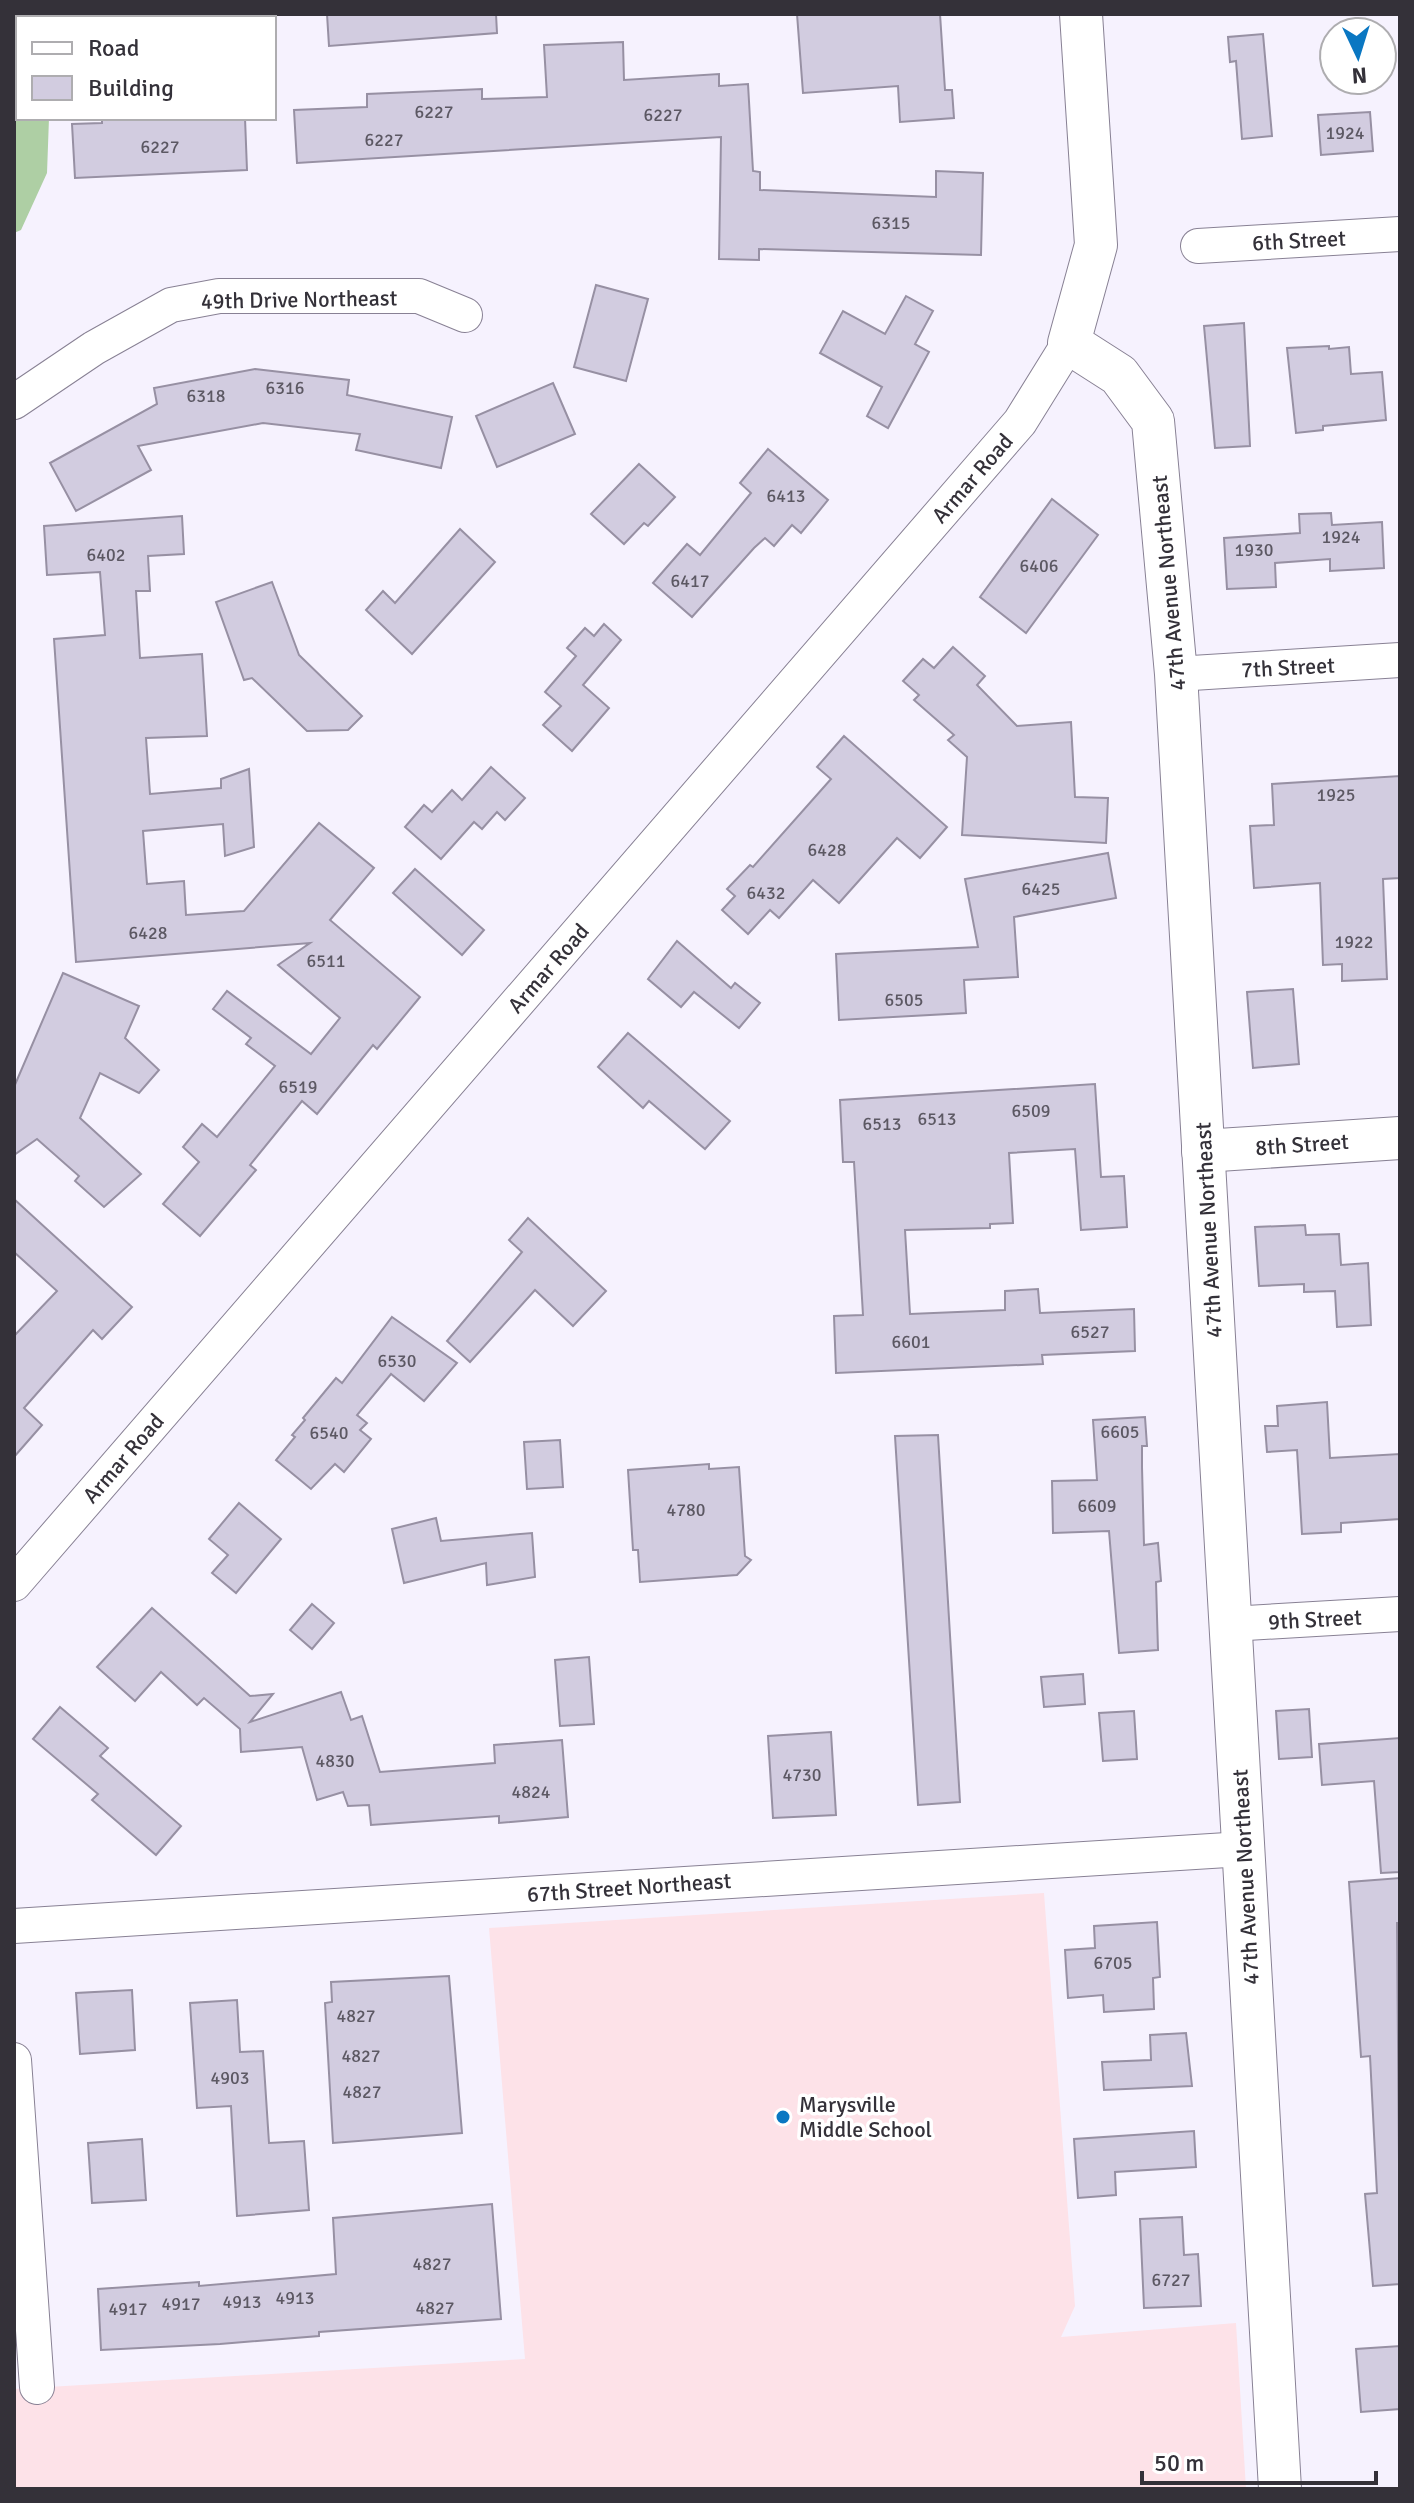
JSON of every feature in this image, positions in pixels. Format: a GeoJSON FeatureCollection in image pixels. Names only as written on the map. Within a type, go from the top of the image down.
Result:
{"type":"FeatureCollection","features":[{"type":"Feature","properties":{"kind":"street"},"geometry":{"type":"LineString","coordinates":[[1069,343],[1096,245],[1081,14]]}},
{"type":"Feature","properties":{"kind":"street","name":"6th Street"},"geometry":{"type":"LineString","coordinates":[[1198,246],[1400,234]]}},
{"type":"Feature","properties":{"kind":"street","name":"49th Drive Northeast"},"geometry":{"type":"LineString","coordinates":[[14,402],[83,355],[171,305],[219,296],[419,296],[465,315]]}},
{"type":"Feature","properties":{"kind":"street","name":"47th Avenue Northeast"},"geometry":{"type":"LineString","coordinates":[[1069,343],[1119,375],[1153,421],[1176,674],[1280,2489]]}},
{"type":"Feature","properties":{"kind":"street","name":"Armar Road"},"geometry":{"type":"LineString","coordinates":[[14,1584],[1020,422],[1069,343]]}},
{"type":"Feature","properties":{"kind":"street","name":"7th Street"},"geometry":{"type":"LineString","coordinates":[[1176,674],[1400,660]]}},
{"type":"Feature","properties":{"kind":"street","name":"8th Street"},"geometry":{"type":"LineString","coordinates":[[1203,1151],[1400,1138]]}},
{"type":"Feature","properties":{"kind":"street","name":"9th Street"},"geometry":{"type":"LineString","coordinates":[[1230,1624],[1400,1614]]}},
{"type":"Feature","properties":{"kind":"street","name":"67th Street Northeast"},"geometry":{"type":"LineString","coordinates":[[14,1926],[1243,1849]]}},
{"type":"Feature","properties":{"kind":"street"},"geometry":{"type":"LineString","coordinates":[[14,2060],[37,2387]]}},
{"type":"Feature","properties":{"kind":"shaded area","name":"Marysville Middle School"},"geometry":{"type":"Polygon","coordinates":[[[1044,1893],[1075,2306],[1061,2337],[1236,2323],[1246,2489],[14,2489],[14,2389],[525,2359],[489,1928],[1044,1893]]]}},
{"type":"Feature","properties":{"kind":"green space"},"geometry":{"type":"Polygon","coordinates":[[[14,14],[83,14],[16,16],[16,120],[49,120],[47,173],[21,230],[14,233],[14,14]]]}},
{"type":"Feature","properties":{"kind":"building"},"geometry":{"type":"Polygon","coordinates":[[[327,14],[496,14],[497,33],[329,46],[327,14]]]}},
{"type":"Feature","properties":{"kind":"building"},"geometry":{"type":"Polygon","coordinates":[[[797,14],[940,14],[945,90],[952,90],[954,118],[900,122],[898,86],[803,93],[797,14]]]}},
{"type":"Feature","properties":{"kind":"building"},"geometry":{"type":"Polygon","coordinates":[[[1263,34],[1272,136],[1242,139],[1236,61],[1230,62],[1228,37],[1263,34]]]}},
{"type":"Feature","properties":{"kind":"building"},"geometry":{"type":"Polygon","coordinates":[[[623,42],[624,80],[719,74],[719,86],[748,84],[753,171],[760,172],[760,190],[936,197],[936,171],[983,173],[981,255],[759,249],[759,260],[719,259],[721,137],[297,163],[294,110],[367,107],[367,94],[482,89],[482,99],[547,97],[544,45],[623,42]]]}},
{"type":"Feature","properties":{"kind":"building"},"geometry":{"type":"Polygon","coordinates":[[[1370,112],[1373,151],[1321,155],[1318,115],[1370,112]]]}},
{"type":"Feature","properties":{"kind":"building"},"geometry":{"type":"Polygon","coordinates":[[[102,120],[245,120],[247,170],[75,178],[72,124],[102,123],[102,120]]]}},
{"type":"Feature","properties":{"kind":"building"},"geometry":{"type":"Polygon","coordinates":[[[596,285],[648,299],[626,381],[574,367],[596,285]]]}},
{"type":"Feature","properties":{"kind":"building"},"geometry":{"type":"Polygon","coordinates":[[[906,296],[933,311],[915,344],[929,352],[888,428],[867,416],[882,387],[820,353],[843,311],[885,334],[906,296]]]}},
{"type":"Feature","properties":{"kind":"building"},"geometry":{"type":"Polygon","coordinates":[[[1244,323],[1250,446],[1215,448],[1204,326],[1244,323]]]}},
{"type":"Feature","properties":{"kind":"building"},"geometry":{"type":"Polygon","coordinates":[[[1329,346],[1329,349],[1349,347],[1351,374],[1382,372],[1386,420],[1323,426],[1323,430],[1296,433],[1287,348],[1329,346]]]}},
{"type":"Feature","properties":{"kind":"building"},"geometry":{"type":"Polygon","coordinates":[[[255,369],[349,380],[347,395],[452,417],[441,468],[356,450],[360,434],[263,423],[138,446],[151,470],[76,511],[50,463],[157,404],[154,388],[255,369]]]}},
{"type":"Feature","properties":{"kind":"building"},"geometry":{"type":"Polygon","coordinates":[[[553,383],[575,434],[497,467],[476,416],[553,383]]]}},
{"type":"Feature","properties":{"kind":"building"},"geometry":{"type":"Polygon","coordinates":[[[768,449],[828,500],[801,533],[792,525],[774,546],[765,538],[692,617],[653,583],[687,544],[700,555],[751,493],[740,483],[768,449]]]}},
{"type":"Feature","properties":{"kind":"building"},"geometry":{"type":"Polygon","coordinates":[[[639,464],[675,497],[648,526],[644,523],[624,544],[591,514],[639,464]]]}},
{"type":"Feature","properties":{"kind":"building"},"geometry":{"type":"Polygon","coordinates":[[[1052,499],[1098,535],[1026,633],[980,597],[1052,499]]]}},
{"type":"Feature","properties":{"kind":"building"},"geometry":{"type":"Polygon","coordinates":[[[1331,513],[1332,525],[1382,522],[1384,568],[1330,571],[1330,559],[1275,563],[1276,587],[1227,589],[1224,538],[1300,533],[1299,514],[1331,513]]]}},
{"type":"Feature","properties":{"kind":"building"},"geometry":{"type":"Polygon","coordinates":[[[182,516],[184,554],[148,556],[150,591],[136,591],[140,658],[202,654],[207,736],[146,738],[150,794],[221,788],[221,779],[249,769],[254,847],[225,856],[223,824],[143,831],[147,884],[184,881],[186,915],[244,911],[319,823],[374,868],[330,920],[420,997],[377,1049],[373,1045],[317,1114],[302,1101],[250,1165],[256,1170],[200,1236],[163,1204],[199,1162],[183,1147],[202,1124],[217,1137],[275,1066],[246,1044],[251,1038],[213,1009],[227,991],[311,1054],[340,1018],[278,965],[310,943],[76,962],[54,639],[105,635],[100,572],[47,575],[44,526],[182,516]]]}},
{"type":"Feature","properties":{"kind":"building"},"geometry":{"type":"Polygon","coordinates":[[[460,529],[495,562],[412,654],[366,610],[383,591],[395,603],[460,529]]]}},
{"type":"Feature","properties":{"kind":"building"},"geometry":{"type":"Polygon","coordinates":[[[272,582],[299,655],[362,716],[348,730],[307,731],[252,678],[244,680],[216,602],[272,582]]]}},
{"type":"Feature","properties":{"kind":"building"},"geometry":{"type":"Polygon","coordinates":[[[604,624],[621,640],[583,685],[609,708],[572,751],[543,725],[561,706],[545,692],[576,656],[567,648],[585,628],[594,636],[604,624]]]}},
{"type":"Feature","properties":{"kind":"building"},"geometry":{"type":"Polygon","coordinates":[[[953,647],[985,676],[977,685],[1017,726],[1071,722],[1075,797],[1108,798],[1106,843],[962,835],[967,757],[948,740],[954,735],[914,700],[919,695],[903,681],[923,659],[934,668],[953,647]]]}},
{"type":"Feature","properties":{"kind":"building"},"geometry":{"type":"Polygon","coordinates":[[[844,736],[947,827],[920,858],[897,838],[839,903],[813,880],[779,918],[770,910],[748,934],[722,910],[735,896],[727,889],[750,865],[753,867],[831,779],[817,767],[844,736]]]}},
{"type":"Feature","properties":{"kind":"building"},"geometry":{"type":"Polygon","coordinates":[[[491,767],[525,798],[505,820],[497,812],[482,829],[474,822],[441,859],[405,827],[424,805],[432,812],[452,790],[462,800],[491,767]]]}},
{"type":"Feature","properties":{"kind":"building"},"geometry":{"type":"Polygon","coordinates":[[[1400,776],[1400,878],[1383,879],[1387,979],[1342,981],[1342,964],[1323,965],[1320,883],[1254,888],[1250,826],[1274,825],[1272,784],[1400,776]]]}},
{"type":"Feature","properties":{"kind":"building"},"geometry":{"type":"Polygon","coordinates":[[[1108,853],[1116,898],[1014,917],[1018,977],[964,980],[966,1013],[839,1020],[836,954],[978,947],[965,879],[1108,853]]]}},
{"type":"Feature","properties":{"kind":"building"},"geometry":{"type":"Polygon","coordinates":[[[415,869],[484,930],[462,955],[393,893],[415,869]]]}},
{"type":"Feature","properties":{"kind":"building"},"geometry":{"type":"Polygon","coordinates":[[[677,941],[731,988],[735,983],[760,1003],[739,1028],[694,992],[681,1007],[648,979],[677,941]]]}},
{"type":"Feature","properties":{"kind":"building"},"geometry":{"type":"Polygon","coordinates":[[[63,973],[139,1006],[125,1038],[159,1070],[139,1093],[100,1073],[80,1118],[141,1174],[104,1207],[75,1181],[79,1176],[37,1139],[14,1155],[14,1087],[63,973]]]}},
{"type":"Feature","properties":{"kind":"building"},"geometry":{"type":"Polygon","coordinates":[[[1293,989],[1299,1064],[1253,1068],[1247,992],[1293,989]]]}},
{"type":"Feature","properties":{"kind":"building"},"geometry":{"type":"Polygon","coordinates":[[[628,1033],[730,1121],[705,1149],[649,1101],[643,1108],[598,1067],[628,1033]]]}},
{"type":"Feature","properties":{"kind":"building"},"geometry":{"type":"Polygon","coordinates":[[[1095,1084],[1101,1177],[1124,1176],[1127,1227],[1081,1230],[1075,1149],[1009,1153],[1013,1223],[990,1224],[990,1228],[905,1230],[910,1314],[1005,1310],[1005,1291],[1038,1289],[1040,1313],[1134,1309],[1135,1351],[1042,1355],[1043,1364],[836,1373],[834,1316],[863,1315],[854,1162],[843,1162],[840,1100],[1095,1084]]]}},
{"type":"Feature","properties":{"kind":"building"},"geometry":{"type":"Polygon","coordinates":[[[14,1199],[132,1307],[102,1339],[93,1330],[24,1408],[42,1425],[14,1457],[14,1336],[57,1291],[14,1252],[14,1199]]]}},
{"type":"Feature","properties":{"kind":"building"},"geometry":{"type":"Polygon","coordinates":[[[528,1218],[606,1291],[573,1326],[535,1290],[470,1362],[447,1341],[522,1252],[509,1240],[528,1218]]]}},
{"type":"Feature","properties":{"kind":"building"},"geometry":{"type":"Polygon","coordinates":[[[1305,1225],[1306,1235],[1339,1234],[1341,1265],[1368,1263],[1371,1325],[1337,1327],[1335,1291],[1304,1292],[1304,1284],[1259,1286],[1255,1227],[1305,1225]]]}},
{"type":"Feature","properties":{"kind":"building"},"geometry":{"type":"Polygon","coordinates":[[[392,1317],[457,1363],[424,1401],[391,1374],[357,1415],[367,1423],[360,1430],[371,1439],[344,1472],[335,1464],[311,1489],[276,1460],[295,1437],[292,1435],[305,1420],[303,1418],[336,1378],[342,1383],[392,1317]]]}},
{"type":"Feature","properties":{"kind":"building"},"geometry":{"type":"Polygon","coordinates":[[[1327,1402],[1330,1458],[1400,1454],[1400,1519],[1341,1523],[1341,1532],[1302,1534],[1297,1450],[1267,1452],[1265,1426],[1278,1426],[1277,1406],[1327,1402]]]}},
{"type":"Feature","properties":{"kind":"building"},"geometry":{"type":"Polygon","coordinates":[[[1145,1417],[1147,1446],[1142,1446],[1144,1545],[1158,1543],[1161,1581],[1156,1582],[1158,1650],[1119,1653],[1109,1531],[1053,1533],[1052,1481],[1097,1480],[1093,1420],[1145,1417]]]}},
{"type":"Feature","properties":{"kind":"building"},"geometry":{"type":"Polygon","coordinates":[[[938,1435],[960,1802],[918,1805],[895,1436],[938,1435]]]}},
{"type":"Feature","properties":{"kind":"building"},"geometry":{"type":"Polygon","coordinates":[[[560,1440],[563,1487],[527,1489],[524,1442],[560,1440]]]}},
{"type":"Feature","properties":{"kind":"building"},"geometry":{"type":"Polygon","coordinates":[[[709,1464],[709,1469],[739,1467],[745,1556],[751,1560],[737,1575],[640,1582],[638,1550],[633,1550],[628,1470],[709,1464]]]}},
{"type":"Feature","properties":{"kind":"building"},"geometry":{"type":"Polygon","coordinates":[[[239,1503],[281,1539],[236,1593],[212,1573],[228,1555],[209,1539],[239,1503]]]}},
{"type":"Feature","properties":{"kind":"building"},"geometry":{"type":"Polygon","coordinates":[[[436,1518],[441,1541],[532,1533],[535,1577],[487,1585],[486,1563],[404,1583],[392,1529],[436,1518]]]}},
{"type":"Feature","properties":{"kind":"building"},"geometry":{"type":"Polygon","coordinates":[[[312,1604],[334,1623],[312,1649],[290,1630],[312,1604]]]}},
{"type":"Feature","properties":{"kind":"building"},"geometry":{"type":"Polygon","coordinates":[[[152,1608],[250,1696],[273,1694],[250,1722],[341,1692],[351,1720],[362,1716],[380,1772],[495,1763],[494,1745],[562,1740],[568,1817],[499,1823],[499,1816],[371,1825],[369,1805],[348,1806],[343,1792],[317,1800],[302,1747],[241,1752],[240,1729],[204,1698],[197,1705],[161,1672],[135,1701],[97,1667],[152,1608]]]}},
{"type":"Feature","properties":{"kind":"building"},"geometry":{"type":"Polygon","coordinates":[[[589,1657],[594,1724],[560,1726],[555,1660],[589,1657]]]}},
{"type":"Feature","properties":{"kind":"building"},"geometry":{"type":"Polygon","coordinates":[[[1083,1674],[1085,1704],[1044,1707],[1041,1677],[1083,1674]]]}},
{"type":"Feature","properties":{"kind":"building"},"geometry":{"type":"Polygon","coordinates":[[[60,1707],[108,1748],[100,1756],[181,1826],[156,1855],[92,1800],[98,1794],[33,1739],[60,1707]]]}},
{"type":"Feature","properties":{"kind":"building"},"geometry":{"type":"Polygon","coordinates":[[[1309,1709],[1312,1757],[1279,1759],[1276,1711],[1309,1709]]]}},
{"type":"Feature","properties":{"kind":"building"},"geometry":{"type":"Polygon","coordinates":[[[1134,1711],[1137,1759],[1103,1761],[1099,1713],[1134,1711]]]}},
{"type":"Feature","properties":{"kind":"building"},"geometry":{"type":"Polygon","coordinates":[[[831,1732],[836,1815],[773,1818],[768,1736],[831,1732]]]}},
{"type":"Feature","properties":{"kind":"building"},"geometry":{"type":"Polygon","coordinates":[[[1400,1738],[1400,1872],[1381,1873],[1374,1781],[1322,1785],[1319,1744],[1400,1738]]]}},
{"type":"Feature","properties":{"kind":"building"},"geometry":{"type":"Polygon","coordinates":[[[1400,1878],[1400,1923],[1397,1923],[1400,2284],[1373,2286],[1365,2194],[1377,2193],[1370,2056],[1361,2057],[1349,1882],[1400,1878]]]}},
{"type":"Feature","properties":{"kind":"building"},"geometry":{"type":"Polygon","coordinates":[[[1157,1922],[1160,1977],[1153,1978],[1154,2009],[1104,2012],[1103,1995],[1068,1998],[1065,1950],[1095,1948],[1094,1926],[1157,1922]]]}},
{"type":"Feature","properties":{"kind":"building"},"geometry":{"type":"Polygon","coordinates":[[[449,1976],[462,2133],[333,2143],[325,2003],[332,2002],[331,1982],[449,1976]]]}},
{"type":"Feature","properties":{"kind":"building"},"geometry":{"type":"Polygon","coordinates":[[[132,1990],[135,2050],[80,2054],[76,1993],[132,1990]]]}},
{"type":"Feature","properties":{"kind":"building"},"geometry":{"type":"Polygon","coordinates":[[[237,2000],[240,2052],[263,2051],[269,2143],[304,2141],[309,2210],[237,2216],[231,2106],[197,2108],[190,2003],[237,2000]]]}},
{"type":"Feature","properties":{"kind":"building"},"geometry":{"type":"Polygon","coordinates":[[[1186,2033],[1192,2086],[1104,2090],[1102,2062],[1151,2060],[1150,2035],[1186,2033]]]}},
{"type":"Feature","properties":{"kind":"building"},"geometry":{"type":"Polygon","coordinates":[[[1194,2131],[1196,2167],[1115,2172],[1116,2195],[1078,2198],[1074,2139],[1194,2131]]]}},
{"type":"Feature","properties":{"kind":"building"},"geometry":{"type":"Polygon","coordinates":[[[142,2139],[146,2200],[92,2203],[88,2143],[142,2139]]]}},
{"type":"Feature","properties":{"kind":"building"},"geometry":{"type":"Polygon","coordinates":[[[492,2204],[501,2319],[319,2332],[319,2336],[220,2344],[101,2350],[98,2289],[199,2282],[199,2286],[336,2274],[333,2218],[492,2204]]]}},
{"type":"Feature","properties":{"kind":"building"},"geometry":{"type":"Polygon","coordinates":[[[1182,2217],[1184,2255],[1198,2254],[1201,2306],[1144,2308],[1140,2219],[1182,2217]]]}},
{"type":"Feature","properties":{"kind":"building"},"geometry":{"type":"Polygon","coordinates":[[[1400,2346],[1400,2409],[1361,2412],[1356,2349],[1400,2346]]]}},
{"type":"Feature","properties":{"kind":"place","name":"Marysville Middle School"},"geometry":{"type":"Point","coordinates":[783,2117]}}]}
